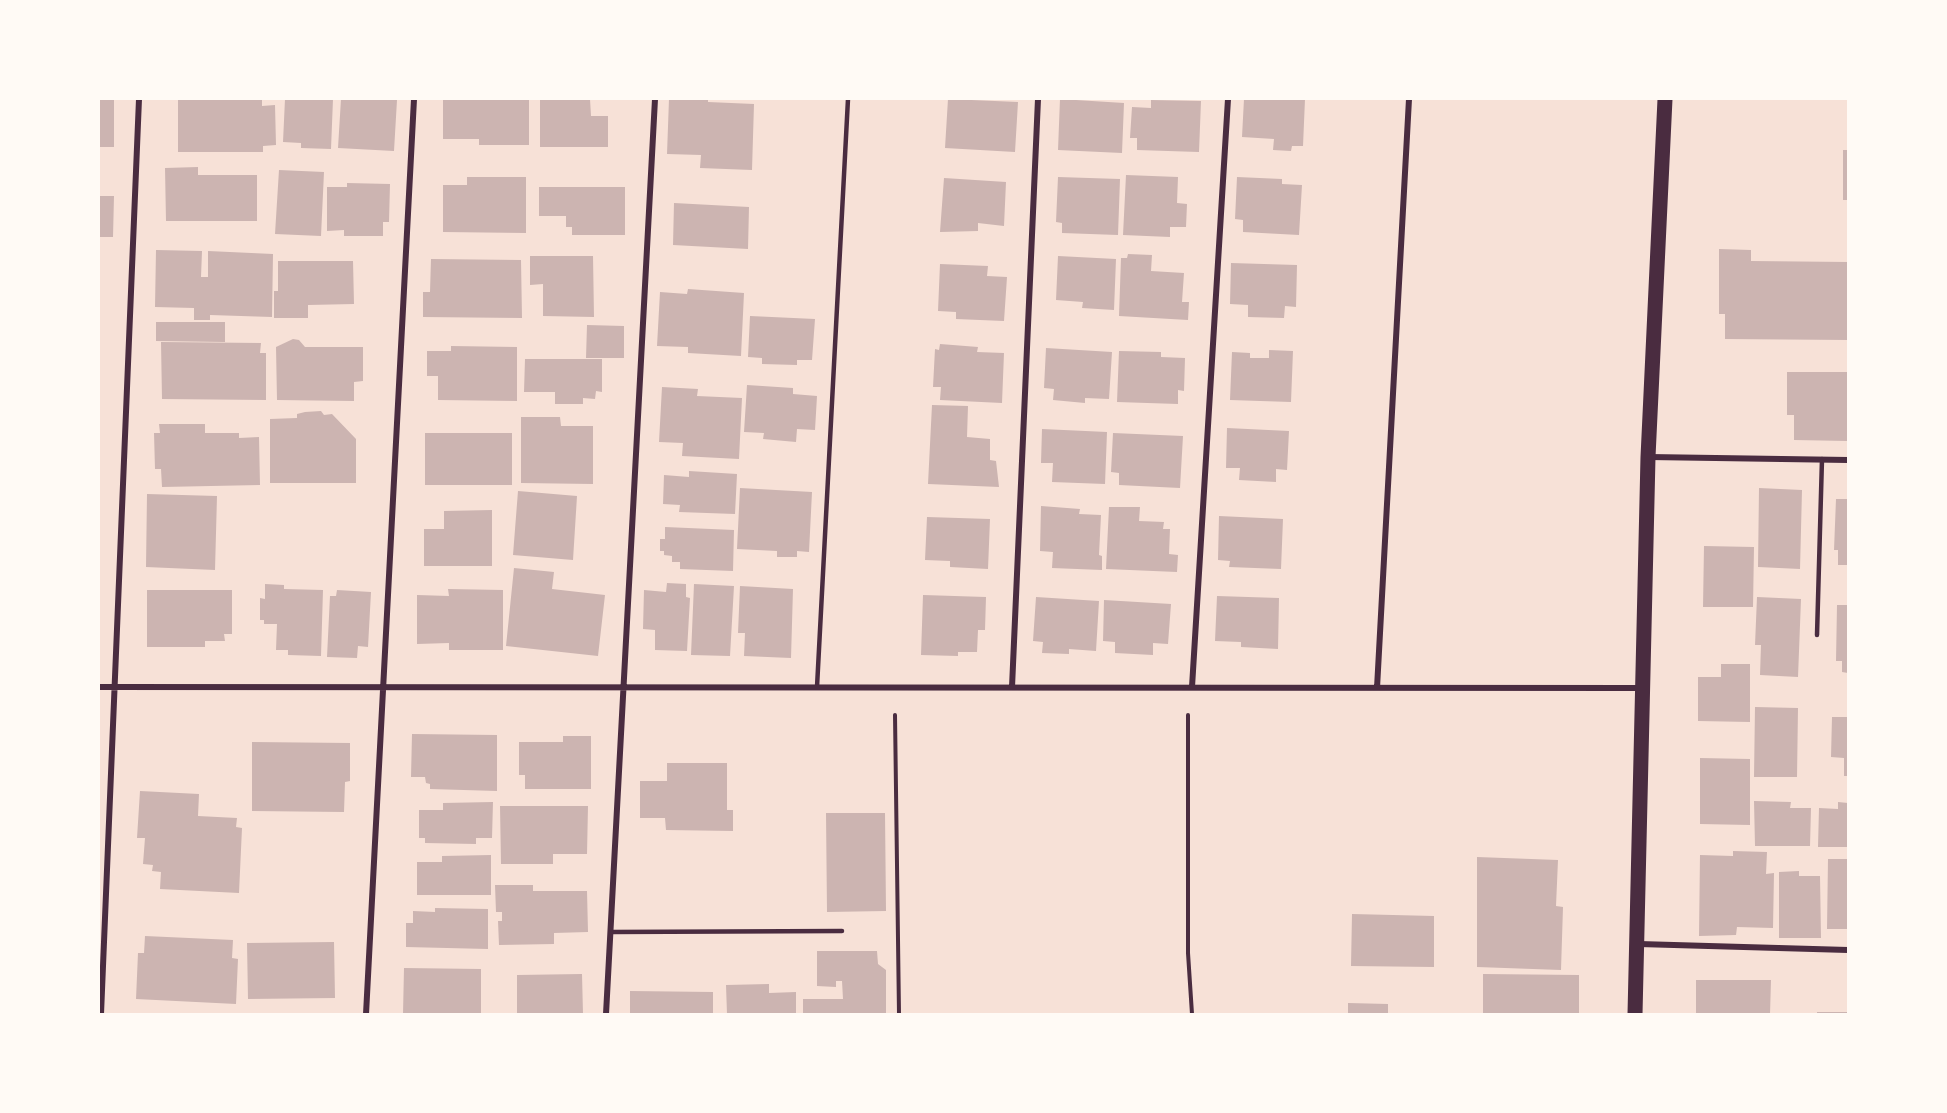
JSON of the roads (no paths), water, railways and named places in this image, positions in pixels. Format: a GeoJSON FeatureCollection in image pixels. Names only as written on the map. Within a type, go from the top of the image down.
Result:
{"type":"FeatureCollection","features":[{"type":"Feature","properties":{"kind":"main road"},"geometry":{"type":"LineString","coordinates":[[1635,1014],[1648,457],[1665,99]]}},
{"type":"Feature","properties":{"kind":"street"},"geometry":{"type":"LineString","coordinates":[[101,1014],[139,99]]}},
{"type":"Feature","properties":{"kind":"street"},"geometry":{"type":"LineString","coordinates":[[366,1014],[414,99]]}},
{"type":"Feature","properties":{"kind":"street"},"geometry":{"type":"LineString","coordinates":[[606,1014],[655,99]]}},
{"type":"Feature","properties":{"kind":"street"},"geometry":{"type":"LineString","coordinates":[[1012,687],[1038,99]]}},
{"type":"Feature","properties":{"kind":"street"},"geometry":{"type":"LineString","coordinates":[[1190,687],[1228,99]]}},
{"type":"Feature","properties":{"kind":"street"},"geometry":{"type":"LineString","coordinates":[[1377,688],[1409,99]]}},
{"type":"Feature","properties":{"kind":"street"},"geometry":{"type":"LineString","coordinates":[[1648,457],[1848,460]]}},
{"type":"Feature","properties":{"kind":"street"},"geometry":{"type":"LineString","coordinates":[[99,687],[1641,688]]}},
{"type":"Feature","properties":{"kind":"street"},"geometry":{"type":"LineString","coordinates":[[1635,944],[1848,950]]}},
{"type":"Feature","properties":{"kind":"lane"},"geometry":{"type":"LineString","coordinates":[[817,687],[848,99]]}},
{"type":"Feature","properties":{"kind":"lane"},"geometry":{"type":"LineString","coordinates":[[1817,635],[1822,459]]}},
{"type":"Feature","properties":{"kind":"lane"},"geometry":{"type":"LineString","coordinates":[[611,932],[842,931]]}}]}
